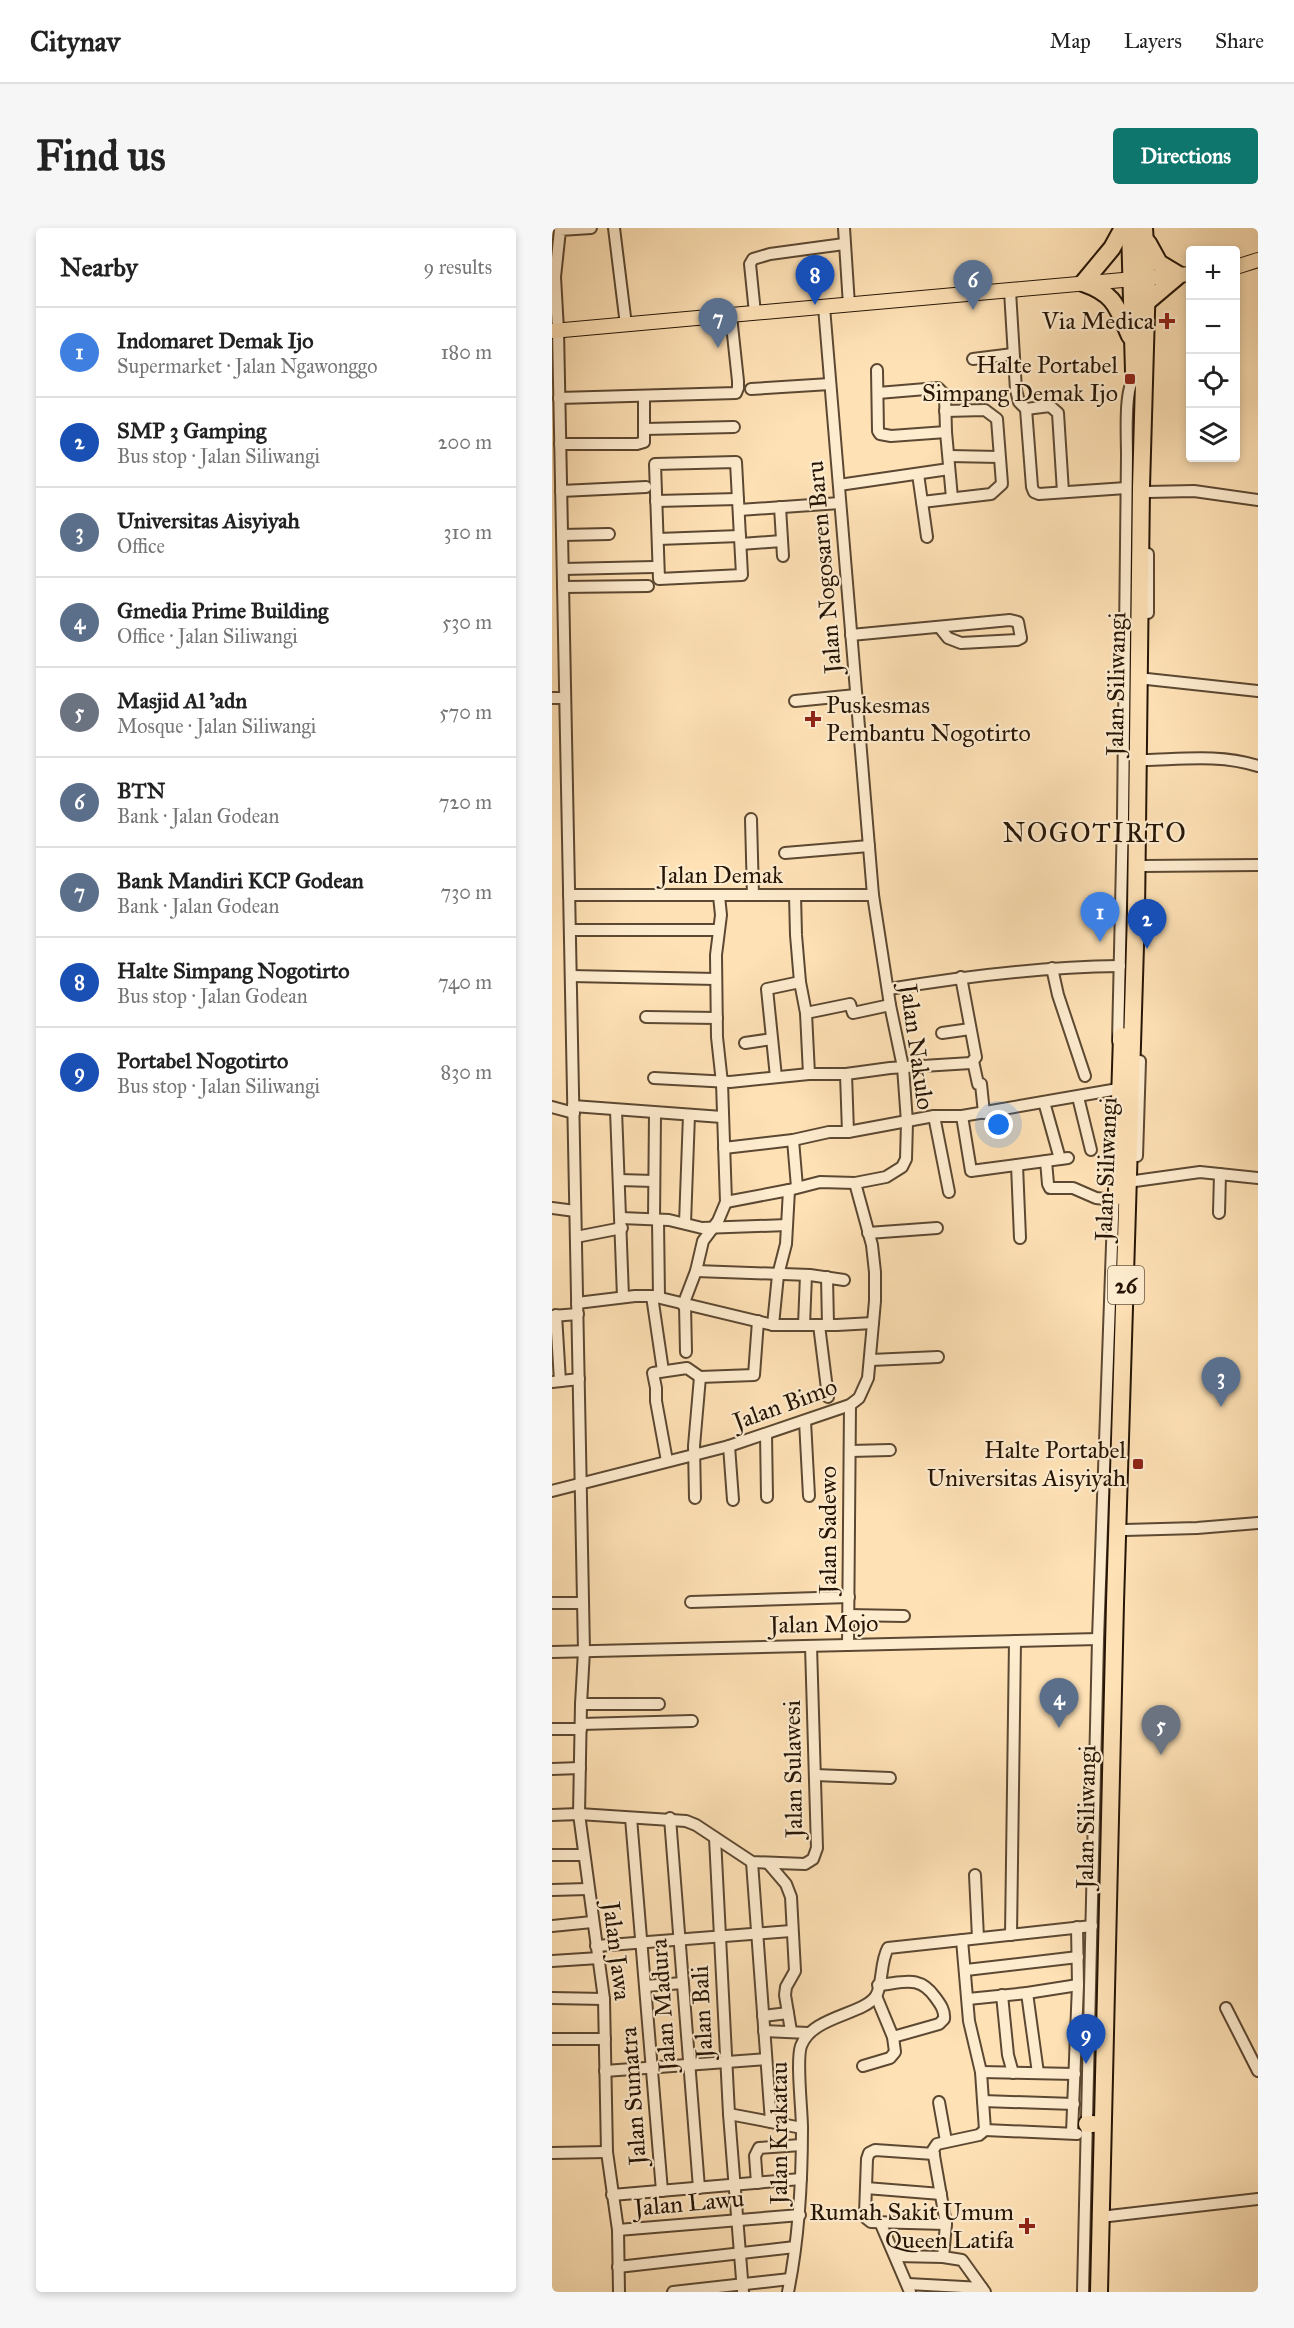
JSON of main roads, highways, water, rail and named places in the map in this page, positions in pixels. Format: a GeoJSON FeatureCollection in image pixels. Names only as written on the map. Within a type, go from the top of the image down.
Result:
{"type":"FeatureCollection","features":[{"type":"Feature","properties":{"kind":"highway"},"geometry":{"type":"LineString","coordinates":[[1123,228],[1112,248],[1083,283],[1100,289],[1116,303],[1134,345]]}},
{"type":"Feature","properties":{"kind":"highway","name":"Jalan Siliwangi"},"geometry":{"type":"LineString","coordinates":[[1097,2291],[1104,1573],[1131,913],[1139,378],[1147,302],[1139,279],[1130,228]]}},
{"type":"Feature","properties":{"kind":"highway"},"geometry":{"type":"LineString","coordinates":[[1145,233],[1159,263],[1185,274]]}},
{"type":"Feature","properties":{"kind":"highway","name":"Jalan Siliwangi"},"geometry":{"type":"LineString","coordinates":[[1139,378],[1134,345],[1145,233]]}},
{"type":"Feature","properties":{"kind":"highway"},"geometry":{"type":"LineString","coordinates":[[1147,302],[1185,274]]}},
{"type":"Feature","properties":{"kind":"highway","name":"Jalan Siliwangi"},"geometry":{"type":"LineString","coordinates":[[1101,1933],[1118,1603],[1135,1121],[1131,913]]}},
{"type":"Feature","properties":{"kind":"highway","name":"Jalan Siliwangi"},"geometry":{"type":"LineString","coordinates":[[1097,2291],[1085,2129],[1100,2039]]}},
{"type":"Feature","properties":{"kind":"main road"},"geometry":{"type":"LineString","coordinates":[[1240,266],[1258,260]]}},
{"type":"Feature","properties":{"kind":"main road"},"geometry":{"type":"LineString","coordinates":[[555,331],[1185,274]]}},
{"type":"Feature","properties":{"kind":"place","name":"Halte Simpang Nogotirto"},"geometry":{"type":"Point","coordinates":[815,305]}},
{"type":"Feature","properties":{"kind":"place","name":"BTN"},"geometry":{"type":"Point","coordinates":[973,310]}},
{"type":"Feature","properties":{"kind":"place","name":"Via Medica"},"geometry":{"type":"Point","coordinates":[1167,321]}},
{"type":"Feature","properties":{"kind":"place","name":"Bank Mandiri KCP Godean"},"geometry":{"type":"Point","coordinates":[718,348]}},
{"type":"Feature","properties":{"kind":"place","name":"Halte Portabel Simpang Demak Ijo"},"geometry":{"type":"Point","coordinates":[1130,379]}},
{"type":"Feature","properties":{"kind":"place","name":"Puskesmas Pembantu Nogotirto"},"geometry":{"type":"Point","coordinates":[813,719]}},
{"type":"Feature","properties":{"kind":"place","name":"Indomaret Demak Ijo"},"geometry":{"type":"Point","coordinates":[1100,942]}},
{"type":"Feature","properties":{"kind":"place","name":"SMP 3 Gamping"},"geometry":{"type":"Point","coordinates":[1147,949]}},
{"type":"Feature","properties":{"kind":"place","name":"Universitas Aisyiyah"},"geometry":{"type":"Point","coordinates":[1221,1407]}},
{"type":"Feature","properties":{"kind":"place","name":"Halte Portabel Universitas Aisyiyah"},"geometry":{"type":"Point","coordinates":[1138,1464]}},
{"type":"Feature","properties":{"kind":"place","name":"Gmedia Prime Building"},"geometry":{"type":"Point","coordinates":[1059,1728]}},
{"type":"Feature","properties":{"kind":"place","name":"Masjid Al 'adn"},"geometry":{"type":"Point","coordinates":[1161,1755]}},
{"type":"Feature","properties":{"kind":"place","name":"Portabel Nogotirto"},"geometry":{"type":"Point","coordinates":[1086,2064]}},
{"type":"Feature","properties":{"kind":"place","name":"Rumah Sakit Umum Queen Latifa"},"geometry":{"type":"Point","coordinates":[1027,2226]}},
{"type":"Feature","properties":{"kind":"district","name":"NOGOTIRTO"},"geometry":{"type":"Point","coordinates":[1095,832]}}]}
